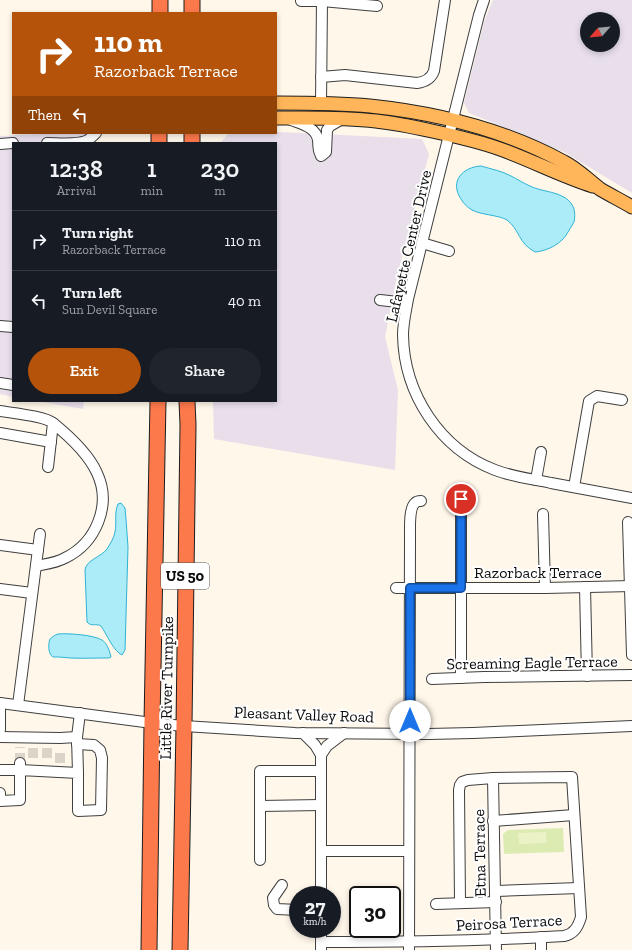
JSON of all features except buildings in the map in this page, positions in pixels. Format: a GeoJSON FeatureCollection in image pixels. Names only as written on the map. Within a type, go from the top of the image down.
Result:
{"type":"FeatureCollection","features":[{"type":"Feature","properties":{"kind":"highway"},"geometry":{"type":"LineString","coordinates":[[160,0],[160,12]]}},
{"type":"Feature","properties":{"kind":"highway"},"geometry":{"type":"LineString","coordinates":[[192,0],[192,12]]}},
{"type":"Feature","properties":{"kind":"highway","name":"Little River Turnpike"},"geometry":{"type":"LineString","coordinates":[[149,950],[158,402]]}},
{"type":"Feature","properties":{"kind":"highway","name":"Little River Turnpike"},"geometry":{"type":"LineString","coordinates":[[180,950],[188,425],[187,402]]}},
{"type":"Feature","properties":{"kind":"main road"},"geometry":{"type":"LineString","coordinates":[[277,103],[356,105],[396,109],[453,120],[517,140],[566,162],[600,188],[632,207]]}},
{"type":"Feature","properties":{"kind":"main road"},"geometry":{"type":"LineString","coordinates":[[281,118],[344,118],[376,121],[449,135],[500,149],[580,182],[600,188]]}},
{"type":"Feature","properties":{"kind":"street"},"geometry":{"type":"LineString","coordinates":[[301,0],[301,2],[322,1],[377,6]]}},
{"type":"Feature","properties":{"kind":"street"},"geometry":{"type":"LineString","coordinates":[[321,77],[345,75],[417,83],[427,81],[432,76],[434,71],[445,0]]}},
{"type":"Feature","properties":{"kind":"street","name":"Lafayette Center Drive"},"geometry":{"type":"LineString","coordinates":[[484,0],[407,303],[403,334],[406,363],[411,383],[424,410],[441,433],[457,448],[482,464],[518,477],[632,498]]}},
{"type":"Feature","properties":{"kind":"street"},"geometry":{"type":"LineString","coordinates":[[321,104],[322,1]]}},
{"type":"Feature","properties":{"kind":"street"},"geometry":{"type":"LineString","coordinates":[[281,118],[311,128],[315,132],[319,141],[318,149],[321,156],[326,152],[328,130],[330,126],[344,118]]}},
{"type":"Feature","properties":{"kind":"street"},"geometry":{"type":"LineString","coordinates":[[87,142],[95,134]]}},
{"type":"Feature","properties":{"kind":"street"},"geometry":{"type":"LineString","coordinates":[[0,144],[12,143]]}},
{"type":"Feature","properties":{"kind":"street"},"geometry":{"type":"LineString","coordinates":[[422,243],[449,250]]}},
{"type":"Feature","properties":{"kind":"street"},"geometry":{"type":"LineString","coordinates":[[380,300],[407,303]]}},
{"type":"Feature","properties":{"kind":"street"},"geometry":{"type":"LineString","coordinates":[[0,326],[12,327]]}},
{"type":"Feature","properties":{"kind":"street"},"geometry":{"type":"LineString","coordinates":[[0,383],[12,385]]}},
{"type":"Feature","properties":{"kind":"street"},"geometry":{"type":"LineString","coordinates":[[574,487],[589,401],[597,396],[622,400]]}},
{"type":"Feature","properties":{"kind":"street"},"geometry":{"type":"LineString","coordinates":[[0,411],[50,420],[63,430],[89,459],[97,473],[101,485],[103,506],[99,522],[92,535],[83,546],[65,558],[36,566]]}},
{"type":"Feature","properties":{"kind":"street"},"geometry":{"type":"LineString","coordinates":[[48,467],[53,423]]}},
{"type":"Feature","properties":{"kind":"street"},"geometry":{"type":"LineString","coordinates":[[0,433],[51,442]]}},
{"type":"Feature","properties":{"kind":"street"},"geometry":{"type":"LineString","coordinates":[[536,480],[541,452]]}},
{"type":"Feature","properties":{"kind":"street"},"geometry":{"type":"LineString","coordinates":[[461,499],[461,678]]}},
{"type":"Feature","properties":{"kind":"street"},"geometry":{"type":"LineString","coordinates":[[410,946],[410,536],[413,505],[416,502],[421,501]]}},
{"type":"Feature","properties":{"kind":"street"},"geometry":{"type":"LineString","coordinates":[[543,514],[545,588]]}},
{"type":"Feature","properties":{"kind":"street"},"geometry":{"type":"LineString","coordinates":[[628,522],[632,655]]}},
{"type":"Feature","properties":{"kind":"street"},"geometry":{"type":"LineString","coordinates":[[18,705],[40,534]]}},
{"type":"Feature","properties":{"kind":"street"},"geometry":{"type":"LineString","coordinates":[[0,545],[38,550]]}},
{"type":"Feature","properties":{"kind":"street","name":"Razorback Terrace"},"geometry":{"type":"LineString","coordinates":[[396,588],[585,588],[631,586]]}},
{"type":"Feature","properties":{"kind":"street"},"geometry":{"type":"LineString","coordinates":[[585,588],[587,676]]}},
{"type":"Feature","properties":{"kind":"street"},"geometry":{"type":"LineString","coordinates":[[0,589],[32,593]]}},
{"type":"Feature","properties":{"kind":"street","name":"Screaming Eagle Terrace"},"geometry":{"type":"LineString","coordinates":[[432,679],[632,675]]}},
{"type":"Feature","properties":{"kind":"street"},"geometry":{"type":"LineString","coordinates":[[0,703],[0,730]]}},
{"type":"Feature","properties":{"kind":"street","name":"Pleasant Valley Road"},"geometry":{"type":"LineString","coordinates":[[0,703],[152,723],[303,733],[473,733],[632,726]]}},
{"type":"Feature","properties":{"kind":"street"},"geometry":{"type":"LineString","coordinates":[[0,737],[32,743],[47,738],[60,743],[77,741],[94,746],[100,750],[102,758],[100,810],[78,811],[77,741],[80,713]]}},
{"type":"Feature","properties":{"kind":"street"},"geometry":{"type":"LineString","coordinates":[[303,733],[315,745],[321,755],[321,886]]}},
{"type":"Feature","properties":{"kind":"street"},"geometry":{"type":"LineString","coordinates":[[321,755],[327,746],[344,734]]}},
{"type":"Feature","properties":{"kind":"street"},"geometry":{"type":"LineString","coordinates":[[47,738],[47,748]]}},
{"type":"Feature","properties":{"kind":"street"},"geometry":{"type":"LineString","coordinates":[[0,770],[20,766],[60,767],[78,773]]}},
{"type":"Feature","properties":{"kind":"street"},"geometry":{"type":"LineString","coordinates":[[0,793],[0,800],[20,800],[20,766]]}},
{"type":"Feature","properties":{"kind":"street"},"geometry":{"type":"LineString","coordinates":[[260,860],[260,771],[321,771]]}},
{"type":"Feature","properties":{"kind":"street","name":"Peirosa Terrace"},"geometry":{"type":"LineString","coordinates":[[321,946],[410,946],[496,939],[564,936],[574,932],[579,923],[580,917],[572,777],[493,778]]}},
{"type":"Feature","properties":{"kind":"street"},"geometry":{"type":"LineString","coordinates":[[460,904],[460,785],[464,780],[493,778]]}},
{"type":"Feature","properties":{"kind":"street","name":"Etna Terrace"},"geometry":{"type":"LineString","coordinates":[[493,778],[496,950]]}},
{"type":"Feature","properties":{"kind":"street"},"geometry":{"type":"LineString","coordinates":[[260,806],[321,805]]}},
{"type":"Feature","properties":{"kind":"street"},"geometry":{"type":"LineString","coordinates":[[493,821],[574,815]]}},
{"type":"Feature","properties":{"kind":"street"},"geometry":{"type":"LineString","coordinates":[[321,851],[409,851]]}},
{"type":"Feature","properties":{"kind":"street"},"geometry":{"type":"LineString","coordinates":[[278,885],[272,902],[277,909],[289,910]]}},
{"type":"Feature","properties":{"kind":"street"},"geometry":{"type":"LineString","coordinates":[[496,891],[579,888]]}},
{"type":"Feature","properties":{"kind":"street"},"geometry":{"type":"LineString","coordinates":[[436,904],[496,902]]}},
{"type":"Feature","properties":{"kind":"street"},"geometry":{"type":"LineString","coordinates":[[541,937],[541,950]]}},
{"type":"Feature","properties":{"kind":"shaded area"},"geometry":{"type":"Polygon","coordinates":[[[493,0],[632,0],[632,193],[564,152],[469,113],[464,103],[484,22],[493,0]]]}},
{"type":"Feature","properties":{"kind":"shaded area"},"geometry":{"type":"Polygon","coordinates":[[[277,132],[422,139],[429,154],[397,276],[385,337],[398,390],[395,470],[214,439],[213,402],[277,402],[277,142],[221,142],[228,134],[277,134],[277,132]]]}},
{"type":"Feature","properties":{"kind":"shaded area"},"geometry":{"type":"Polygon","coordinates":[[[86,134],[90,142],[12,142],[12,397],[0,394],[0,136],[86,134]]]}},
{"type":"Feature","properties":{"kind":"shaded area"},"geometry":{"type":"Polygon","coordinates":[[[44,402],[84,402],[83,409],[44,402]]]}},
{"type":"Feature","properties":{"kind":"green space"},"geometry":{"type":"Polygon","coordinates":[[[563,828],[564,852],[504,854],[503,834],[508,830],[563,828]]]}},
{"type":"Feature","properties":{"kind":"green space"},"geometry":{"type":"Polygon","coordinates":[[[546,832],[547,843],[519,844],[518,833],[546,832]]]}},
{"type":"Feature","properties":{"kind":"water"},"geometry":{"type":"Polygon","coordinates":[[[481,166],[504,173],[530,186],[555,193],[567,199],[574,209],[575,217],[574,222],[562,240],[554,246],[535,252],[525,245],[507,220],[476,212],[467,206],[458,192],[457,181],[464,172],[474,167],[481,166]]]}},
{"type":"Feature","properties":{"kind":"water"},"geometry":{"type":"Polygon","coordinates":[[[121,503],[125,508],[128,547],[125,650],[122,655],[113,646],[101,626],[87,622],[85,570],[88,564],[104,552],[112,541],[115,532],[117,507],[118,504],[121,503]]]}},
{"type":"Feature","properties":{"kind":"water"},"geometry":{"type":"Polygon","coordinates":[[[58,634],[81,635],[98,638],[105,643],[111,657],[53,657],[49,651],[49,641],[58,634]]]}},
{"type":"Feature","properties":{"kind":"tunnel"},"geometry":{"type":"LineString","coordinates":[[20,747],[20,763]]}},
{"type":"Feature","properties":{"kind":"tunnel"},"geometry":{"type":"LineString","coordinates":[[33,748],[33,763]]}},
{"type":"Feature","properties":{"kind":"tunnel"},"geometry":{"type":"LineString","coordinates":[[47,748],[47,763]]}},
{"type":"Feature","properties":{"kind":"tunnel"},"geometry":{"type":"LineString","coordinates":[[60,748],[60,763]]}},
{"type":"Feature","properties":{"kind":"route"},"geometry":{"type":"LineString","coordinates":[[410,721],[410,588],[461,588],[461,499]]}}]}
